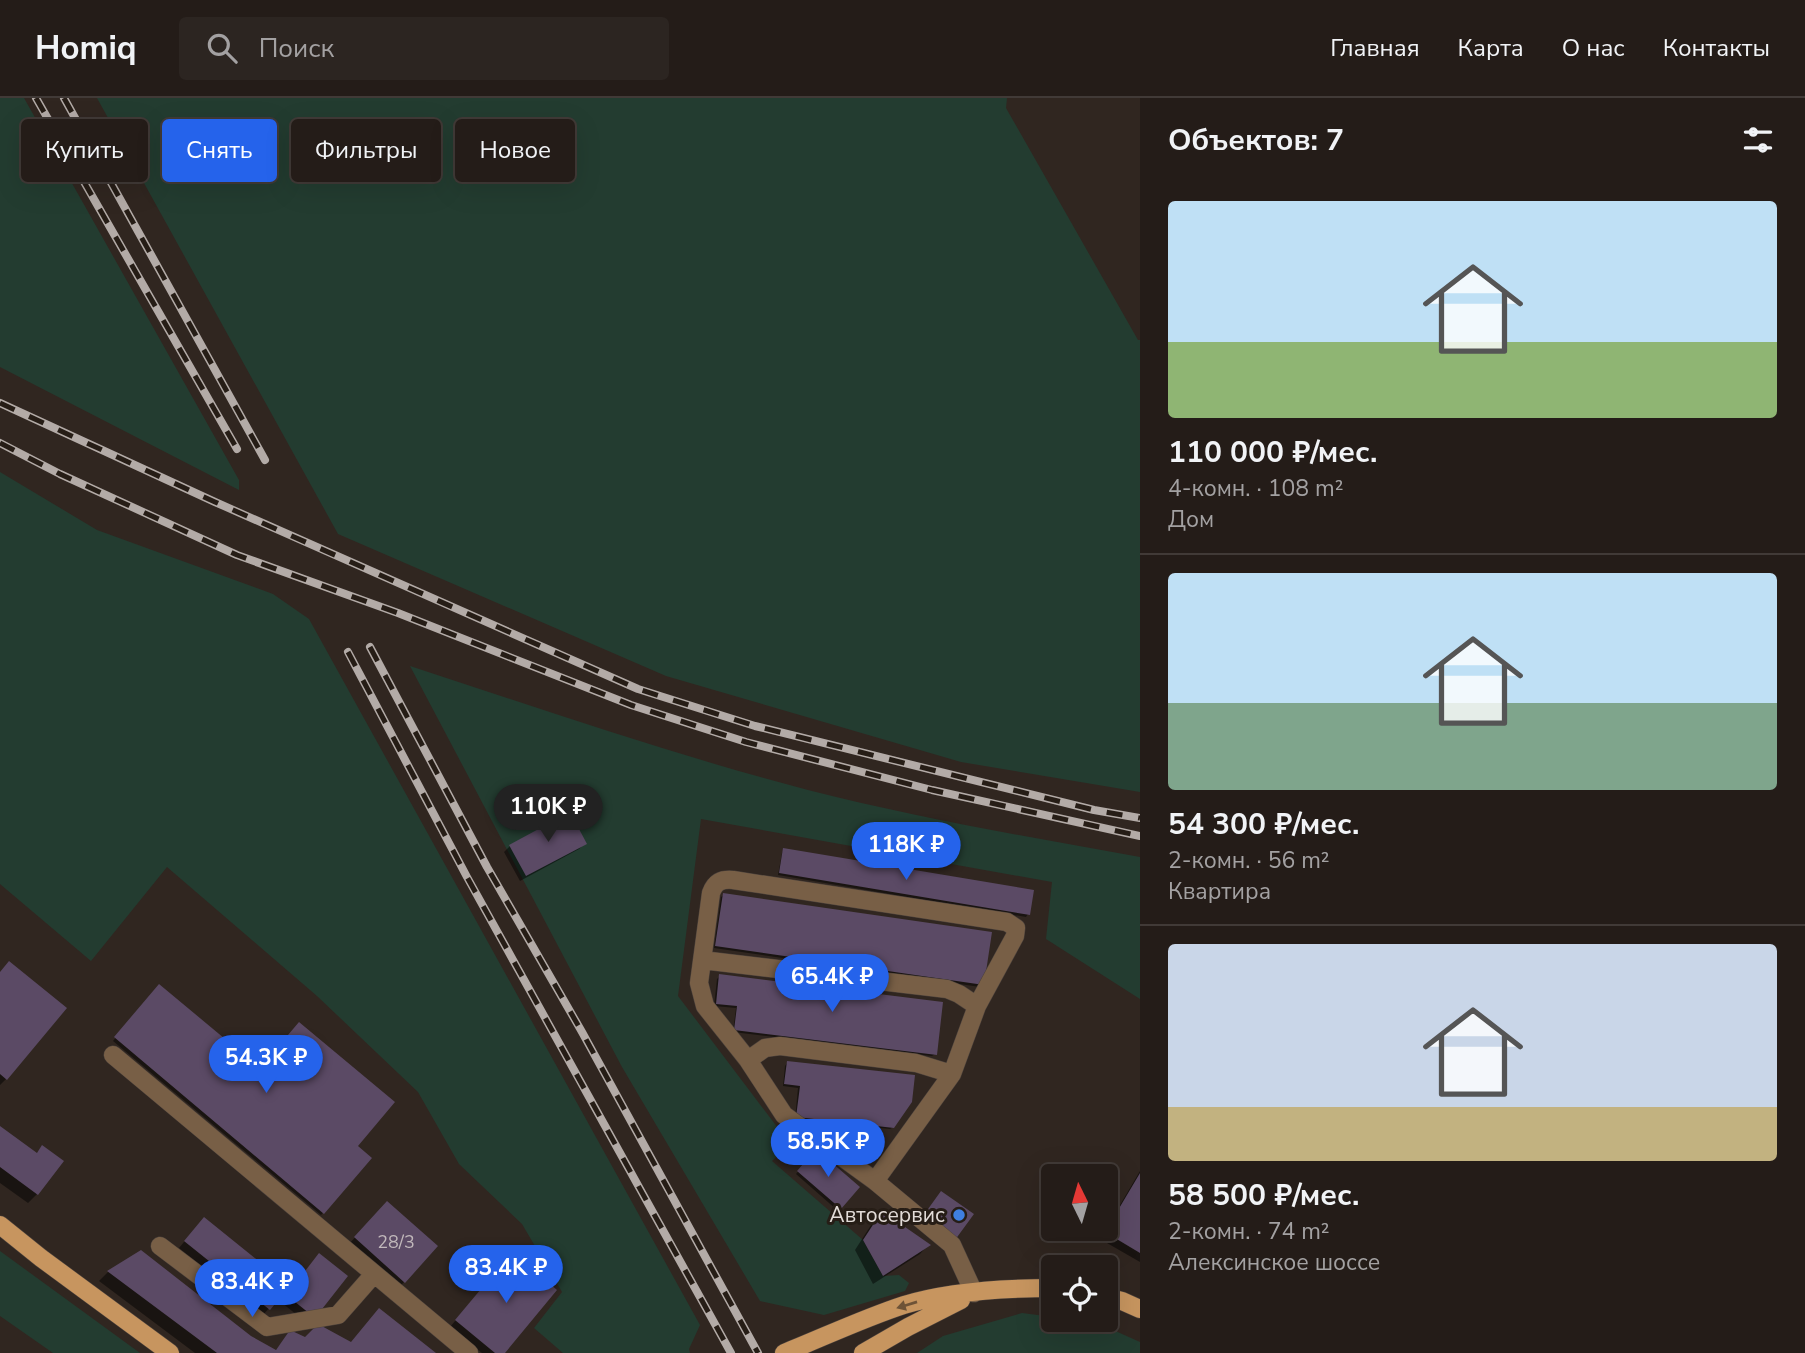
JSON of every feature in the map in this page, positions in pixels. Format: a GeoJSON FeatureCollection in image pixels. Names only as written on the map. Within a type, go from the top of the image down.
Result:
{"type":"FeatureCollection","features":[{"type":"Feature","properties":{"kind":"main road"},"geometry":{"type":"LineString","coordinates":[[0,1224],[51,1266],[170,1353]]}},
{"type":"Feature","properties":{"kind":"main road"},"geometry":{"type":"LineString","coordinates":[[784,1353],[904,1305],[932,1298],[1018,1288],[1041,1288]]}},
{"type":"Feature","properties":{"kind":"main road"},"geometry":{"type":"LineString","coordinates":[[863,1353],[974,1293]]}},
{"type":"Feature","properties":{"kind":"main road"},"geometry":{"type":"LineString","coordinates":[[1118,1300],[1140,1309]]}},
{"type":"Feature","properties":{"kind":"lane"},"geometry":{"type":"LineString","coordinates":[[875,1181],[952,1074],[976,1006],[1015,936],[1016,928],[1007,922],[723,880],[715,884],[711,893],[699,983],[705,1006],[748,1060],[784,1115],[875,1181],[952,1245],[974,1293]]}},
{"type":"Feature","properties":{"kind":"lane"},"geometry":{"type":"LineString","coordinates":[[702,960],[947,989],[976,1006]]}},
{"type":"Feature","properties":{"kind":"lane"},"geometry":{"type":"LineString","coordinates":[[748,1060],[765,1048],[780,1046],[916,1063],[952,1074]]}},
{"type":"Feature","properties":{"kind":"lane"},"geometry":{"type":"LineString","coordinates":[[113,1055],[469,1353]]}},
{"type":"Feature","properties":{"kind":"lane"},"geometry":{"type":"LineString","coordinates":[[160,1246],[267,1327],[338,1315],[374,1274]]}},
{"type":"Feature","properties":{"kind":"green space"},"geometry":{"type":"Polygon","coordinates":[[[0,98],[24,98],[36,119],[21,119],[21,182],[71,182],[239,480],[239,490],[0,367],[0,98]]]}},
{"type":"Feature","properties":{"kind":"green space"},"geometry":{"type":"Polygon","coordinates":[[[97,98],[1007,98],[1006,108],[1140,340],[1140,792],[961,762],[666,676],[338,534],[143,182],[148,182],[148,119],[109,119],[97,98]]]}},
{"type":"Feature","properties":{"kind":"green space"},"geometry":{"type":"Polygon","coordinates":[[[0,472],[97,530],[273,594],[309,619],[700,1325],[689,1349],[690,1353],[563,1353],[534,1328],[562,1292],[522,1224],[459,1164],[418,1092],[317,996],[167,867],[91,961],[0,884],[0,472]]]}},
{"type":"Feature","properties":{"kind":"green space"},"geometry":{"type":"Polygon","coordinates":[[[410,666],[658,747],[808,790],[932,818],[1140,857],[1140,999],[1046,939],[1052,882],[701,819],[678,996],[790,1144],[772,1161],[863,1240],[883,1276],[899,1275],[909,1283],[905,1291],[824,1315],[760,1301],[622,1067],[410,666]]]}},
{"type":"Feature","properties":{"kind":"green space"},"geometry":{"type":"Polygon","coordinates":[[[0,1251],[140,1353],[53,1353],[0,1316],[0,1251]]]}},
{"type":"Feature","properties":{"kind":"green space"},"geometry":{"type":"Polygon","coordinates":[[[1022,1313],[1041,1315],[1041,1332],[1118,1332],[1140,1342],[1140,1353],[917,1353],[943,1336],[1022,1313]]]}},
{"type":"Feature","properties":{"kind":"building"},"geometry":{"type":"Polygon","coordinates":[[[570,812],[587,844],[526,876],[509,845],[570,812]]]}},
{"type":"Feature","properties":{"kind":"building"},"geometry":{"type":"Polygon","coordinates":[[[783,848],[1034,890],[1030,915],[779,873],[783,848]]]}},
{"type":"Feature","properties":{"kind":"building"},"geometry":{"type":"Polygon","coordinates":[[[723,893],[992,932],[984,985],[715,946],[723,893]]]}},
{"type":"Feature","properties":{"kind":"building"},"geometry":{"type":"Polygon","coordinates":[[[9,961],[67,1008],[7,1080],[0,1074],[0,972],[9,961]]]}},
{"type":"Feature","properties":{"kind":"building"},"geometry":{"type":"Polygon","coordinates":[[[719,974],[943,1002],[937,1055],[734,1030],[737,1006],[716,1004],[719,974]]]}},
{"type":"Feature","properties":{"kind":"building"},"geometry":{"type":"Polygon","coordinates":[[[159,984],[260,1068],[299,1022],[395,1102],[358,1146],[372,1158],[324,1214],[114,1037],[159,984]]]}},
{"type":"Feature","properties":{"kind":"building"},"geometry":{"type":"Polygon","coordinates":[[[787,1061],[915,1075],[912,1102],[894,1128],[796,1117],[800,1086],[784,1084],[787,1061]]]}},
{"type":"Feature","properties":{"kind":"building"},"geometry":{"type":"Polygon","coordinates":[[[0,1126],[37,1153],[42,1145],[64,1161],[38,1195],[0,1167],[0,1126]]]}},
{"type":"Feature","properties":{"kind":"building"},"geometry":{"type":"Polygon","coordinates":[[[816,1149],[860,1187],[841,1209],[797,1171],[816,1149]]]}},
{"type":"Feature","properties":{"kind":"building"},"geometry":{"type":"Polygon","coordinates":[[[1140,1173],[1140,1253],[1118,1240],[1118,1210],[1140,1173]]]}},
{"type":"Feature","properties":{"kind":"building"},"geometry":{"type":"Polygon","coordinates":[[[941,1191],[974,1214],[955,1240],[923,1216],[941,1191]]]}},
{"type":"Feature","properties":{"kind":"building"},"geometry":{"type":"Polygon","coordinates":[[[387,1201],[438,1246],[405,1283],[354,1237],[387,1201]]]}},
{"type":"Feature","properties":{"kind":"building"},"geometry":{"type":"Polygon","coordinates":[[[882,1211],[931,1245],[883,1276],[863,1240],[882,1211]]]}},
{"type":"Feature","properties":{"kind":"building"},"geometry":{"type":"Polygon","coordinates":[[[204,1217],[292,1288],[319,1253],[348,1276],[315,1318],[284,1293],[270,1310],[184,1241],[204,1217]]]}},
{"type":"Feature","properties":{"kind":"building"},"geometry":{"type":"Polygon","coordinates":[[[141,1250],[251,1336],[276,1350],[290,1330],[305,1337],[318,1324],[351,1342],[379,1308],[436,1353],[217,1353],[107,1271],[141,1250]]]}},
{"type":"Feature","properties":{"kind":"building"},"geometry":{"type":"Polygon","coordinates":[[[512,1252],[557,1290],[505,1353],[495,1353],[455,1320],[512,1252]]]}},
{"type":"Feature","properties":{"kind":"railway"},"geometry":{"type":"LineString","coordinates":[[36,98],[237,449]]}},
{"type":"Feature","properties":{"kind":"railway"},"geometry":{"type":"LineString","coordinates":[[64,98],[265,460]]}},
{"type":"Feature","properties":{"kind":"railway"},"geometry":{"type":"LineString","coordinates":[[0,403],[215,502],[638,689],[755,726],[1094,810],[1140,818]]}},
{"type":"Feature","properties":{"kind":"railway"},"geometry":{"type":"LineString","coordinates":[[0,443],[60,474],[237,555],[398,613],[631,705],[746,742],[932,790],[1140,836]]}},
{"type":"Feature","properties":{"kind":"railway"},"geometry":{"type":"LineString","coordinates":[[370,647],[487,867],[582,1032],[758,1353]]}},
{"type":"Feature","properties":{"kind":"railway"},"geometry":{"type":"LineString","coordinates":[[348,652],[467,877],[731,1353]]}},
{"type":"Feature","properties":{"kind":"place","name":"Автосервис"},"geometry":{"type":"Point","coordinates":[959,1215]}}]}
